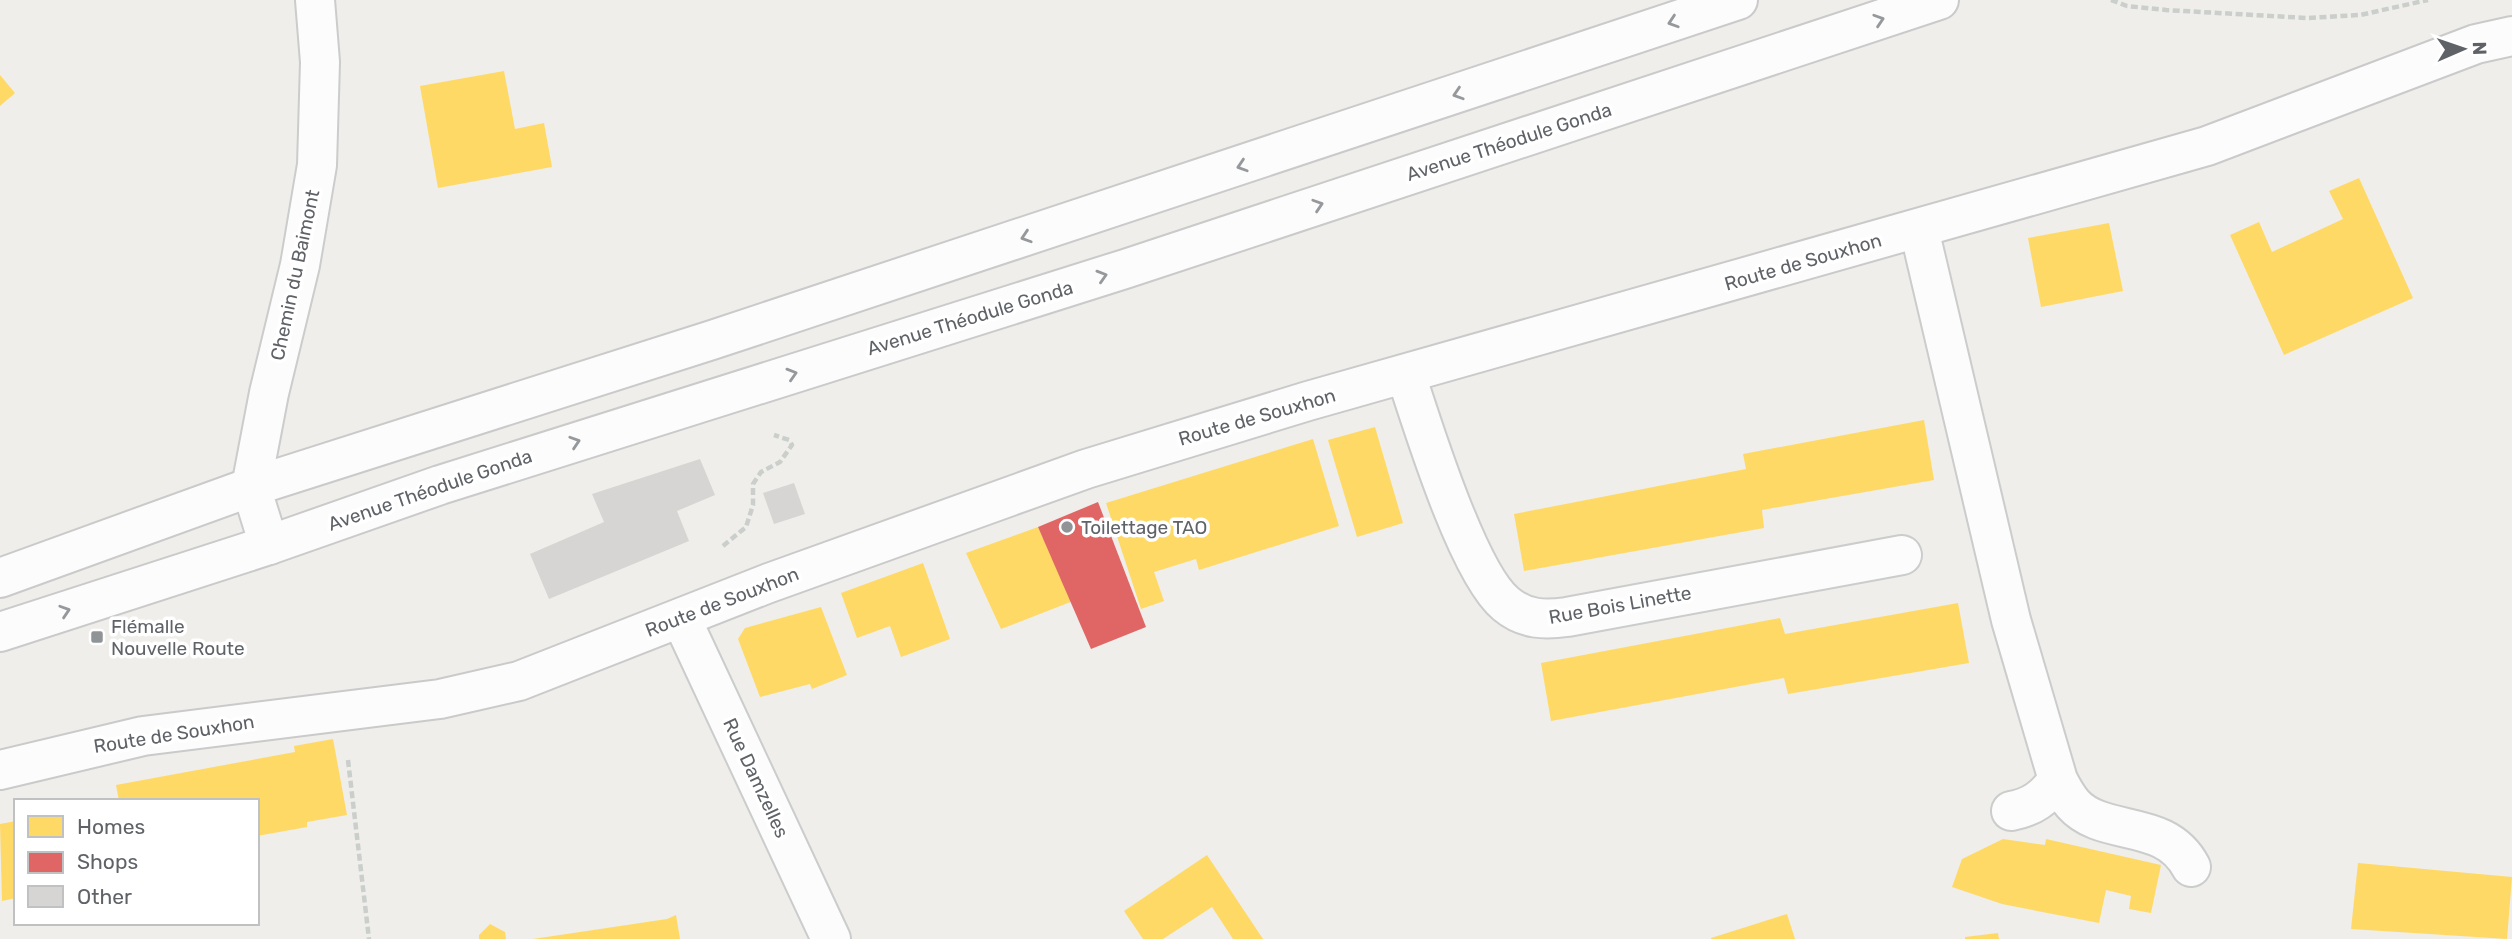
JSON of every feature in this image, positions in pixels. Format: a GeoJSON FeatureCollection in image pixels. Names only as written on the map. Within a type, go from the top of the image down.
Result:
{"type":"FeatureCollection","features":[{"type":"Feature","properties":{"kind":"street","name":"Chemin du Baimont"},"geometry":{"type":"LineString","coordinates":[[269,545],[251,487],[269,393],[300,265],[317,166],[320,87],[315,0]]}},
{"type":"Feature","properties":{"kind":"street"},"geometry":{"type":"LineString","coordinates":[[0,578],[251,487],[712,340],[1738,0]]}},
{"type":"Feature","properties":{"kind":"street","name":"Avenue Théodule Gonda"},"geometry":{"type":"LineString","coordinates":[[0,632],[269,545],[440,485],[1139,264],[1939,0]]}},
{"type":"Feature","properties":{"kind":"street","name":"Route de Souxhon"},"geometry":{"type":"LineString","coordinates":[[0,769],[144,736],[487,690],[559,667],[695,612],[1086,469],[2207,146],[2453,53],[2512,36]]}},
{"type":"Feature","properties":{"kind":"street"},"geometry":{"type":"LineString","coordinates":[[1919,229],[2011,620],[2058,780],[2073,805],[2093,817],[2172,842],[2184,853],[2191,867]]}},
{"type":"Feature","properties":{"kind":"street","name":"Rue Bois Linette"},"geometry":{"type":"LineString","coordinates":[[1406,375],[1429,444],[1475,559],[1490,588],[1507,606],[1524,615],[1543,620],[1567,617],[1902,555]]}},
{"type":"Feature","properties":{"kind":"street","name":"Rue Damzelles"},"geometry":{"type":"LineString","coordinates":[[695,612],[831,939]]}},
{"type":"Feature","properties":{"kind":"street"},"geometry":{"type":"LineString","coordinates":[[2011,811],[2030,807],[2045,797],[2058,780]]}},
{"type":"Feature","properties":{"kind":"path"},"geometry":{"type":"LineString","coordinates":[[2111,0],[2127,6],[2166,10],[2307,18],[2360,15],[2428,0]]}},
{"type":"Feature","properties":{"kind":"path"},"geometry":{"type":"LineString","coordinates":[[695,612],[714,558],[729,538],[746,527],[753,505],[753,484],[757,478],[780,462],[792,445],[789,440],[740,422],[733,414],[727,394]]}},
{"type":"Feature","properties":{"kind":"path"},"geometry":{"type":"LineString","coordinates":[[342,711],[369,939]]}},
{"type":"Feature","properties":{"kind":"building: Homes"},"geometry":{"type":"Polygon","coordinates":[[[504,71],[515,129],[544,123],[552,167],[438,188],[420,86],[504,71]]]}},
{"type":"Feature","properties":{"kind":"building: Homes"},"geometry":{"type":"Polygon","coordinates":[[[0,75],[15,93],[0,106],[0,75]]]}},
{"type":"Feature","properties":{"kind":"building: Homes"},"geometry":{"type":"Polygon","coordinates":[[[2359,178],[2413,298],[2284,355],[2230,235],[2259,222],[2272,252],[2343,219],[2329,191],[2359,178]]]}},
{"type":"Feature","properties":{"kind":"building: Homes"},"geometry":{"type":"Polygon","coordinates":[[[2109,223],[2123,291],[2041,307],[2028,238],[2109,223]]]}},
{"type":"Feature","properties":{"kind":"building: Homes"},"geometry":{"type":"Polygon","coordinates":[[[1924,420],[1934,480],[1762,510],[1764,528],[1524,571],[1514,514],[1746,469],[1743,454],[1924,420]]]}},
{"type":"Feature","properties":{"kind":"building: Homes"},"geometry":{"type":"Polygon","coordinates":[[[1375,427],[1403,523],[1357,537],[1328,440],[1375,427]]]}},
{"type":"Feature","properties":{"kind":"building: Homes"},"geometry":{"type":"Polygon","coordinates":[[[1313,439],[1339,526],[1199,570],[1196,559],[1154,572],[1164,601],[1141,609],[1106,503],[1313,439]]]}},
{"type":"Feature","properties":{"kind":"building: Homes"},"geometry":{"type":"Polygon","coordinates":[[[1038,527],[1073,601],[1001,629],[966,553],[1038,527]]]}},
{"type":"Feature","properties":{"kind":"building: Homes"},"geometry":{"type":"Polygon","coordinates":[[[923,563],[950,639],[901,657],[890,626],[857,638],[841,593],[923,563]]]}},
{"type":"Feature","properties":{"kind":"building: Homes"},"geometry":{"type":"Polygon","coordinates":[[[1958,603],[1969,663],[1788,694],[1784,678],[1551,721],[1541,663],[1780,618],[1785,634],[1958,603]]]}},
{"type":"Feature","properties":{"kind":"building: Homes"},"geometry":{"type":"Polygon","coordinates":[[[821,607],[847,675],[812,689],[810,684],[760,697],[738,639],[745,628],[821,607]]]}},
{"type":"Feature","properties":{"kind":"building: Homes"},"geometry":{"type":"Polygon","coordinates":[[[333,739],[347,815],[307,822],[307,827],[259,836],[259,799],[119,799],[116,785],[295,752],[294,746],[333,739]]]}},
{"type":"Feature","properties":{"kind":"building: Homes"},"geometry":{"type":"Polygon","coordinates":[[[14,821],[14,898],[2,901],[0,824],[14,821]]]}},
{"type":"Feature","properties":{"kind":"building: Homes"},"geometry":{"type":"Polygon","coordinates":[[[2003,839],[2045,845],[2046,839],[2161,865],[2151,913],[2129,909],[2131,896],[2106,890],[2099,923],[2002,904],[1952,887],[1962,859],[2003,839]]]}},
{"type":"Feature","properties":{"kind":"building: Homes"},"geometry":{"type":"Polygon","coordinates":[[[1207,855],[1263,939],[1233,939],[1212,907],[1163,939],[1143,939],[1124,911],[1207,855]]]}},
{"type":"Feature","properties":{"kind":"building: Homes"},"geometry":{"type":"Polygon","coordinates":[[[2358,863],[2512,877],[2507,939],[2351,929],[2358,863]]]}},
{"type":"Feature","properties":{"kind":"building: Homes"},"geometry":{"type":"Polygon","coordinates":[[[1787,914],[1795,939],[1711,939],[1711,938],[1787,914]]]}},
{"type":"Feature","properties":{"kind":"building: Homes"},"geometry":{"type":"Polygon","coordinates":[[[676,915],[680,939],[533,939],[667,919],[676,915]]]}},
{"type":"Feature","properties":{"kind":"building: Homes"},"geometry":{"type":"Polygon","coordinates":[[[490,924],[505,932],[506,939],[479,939],[479,935],[490,924]]]}},
{"type":"Feature","properties":{"kind":"building: Homes"},"geometry":{"type":"Polygon","coordinates":[[[1998,933],[1999,939],[1965,939],[1965,937],[1998,933]]]}},
{"type":"Feature","properties":{"kind":"building: Shops"},"geometry":{"type":"Polygon","coordinates":[[[1098,502],[1146,627],[1091,649],[1038,527],[1098,502]]]}},
{"type":"Feature","properties":{"kind":"building: Other"},"geometry":{"type":"Polygon","coordinates":[[[700,459],[715,495],[677,511],[689,541],[549,599],[530,554],[604,522],[592,494],[700,459]]]}},
{"type":"Feature","properties":{"kind":"building: Other"},"geometry":{"type":"Polygon","coordinates":[[[794,483],[805,514],[774,524],[763,493],[794,483]]]}},
{"type":"Feature","properties":{"kind":"place","name":"Toilettage TAO"},"geometry":{"type":"Point","coordinates":[1067,527]}},
{"type":"Feature","properties":{"kind":"place","name":"Flémalle Nouvelle Route"},"geometry":{"type":"Point","coordinates":[97,637]}}]}
